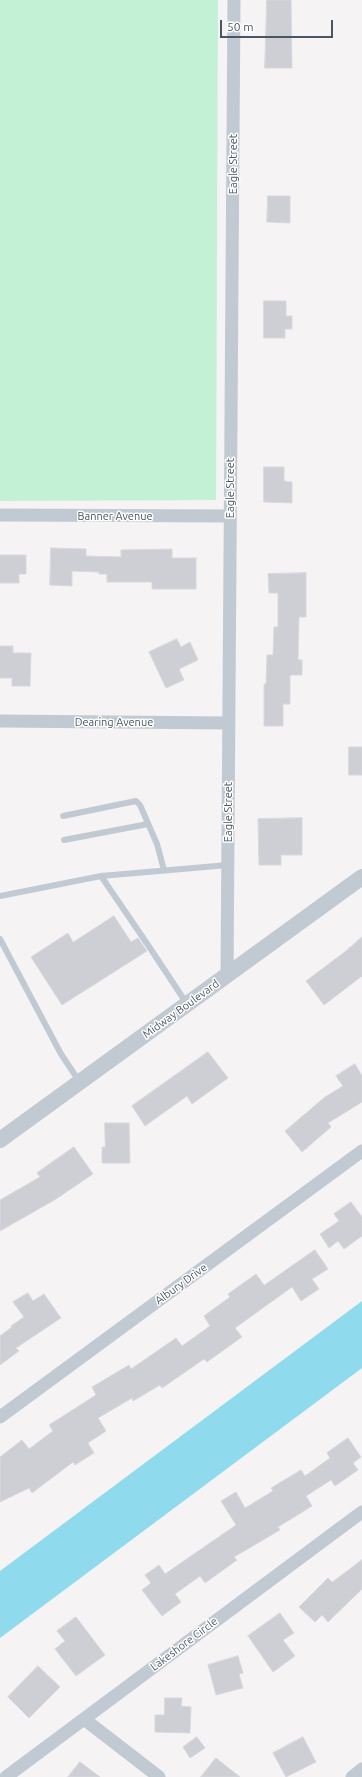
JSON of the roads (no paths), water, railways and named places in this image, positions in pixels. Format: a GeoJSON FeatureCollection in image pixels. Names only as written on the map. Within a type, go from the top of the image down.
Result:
{"type":"FeatureCollection","features":[{"type":"Feature","properties":{"kind":"street","name":"Eagle Street"},"geometry":{"type":"LineString","coordinates":[[227,975],[234,0]]}},
{"type":"Feature","properties":{"kind":"street","name":"Banner Avenue"},"geometry":{"type":"LineString","coordinates":[[0,515],[230,516]]}},
{"type":"Feature","properties":{"kind":"street","name":"Dearing Avenue"},"geometry":{"type":"LineString","coordinates":[[0,721],[229,723]]}},
{"type":"Feature","properties":{"kind":"street","name":"Midway Boulevard"},"geometry":{"type":"LineString","coordinates":[[0,1140],[362,877]]}},
{"type":"Feature","properties":{"kind":"street","name":"Albury Drive"},"geometry":{"type":"LineString","coordinates":[[0,1417],[362,1151]]}},
{"type":"Feature","properties":{"kind":"street","name":"Lakeshore Circle"},"geometry":{"type":"LineString","coordinates":[[6,1777],[362,1512]]}},
{"type":"Feature","properties":{"kind":"street"},"geometry":{"type":"LineString","coordinates":[[84,1719],[158,1777]]}},
{"type":"Feature","properties":{"kind":"street"},"geometry":{"type":"LineString","coordinates":[[352,1777],[362,1769]]}},
{"type":"Feature","properties":{"kind":"lane"},"geometry":{"type":"LineString","coordinates":[[63,816],[136,800],[140,805],[158,844],[164,870]]}},
{"type":"Feature","properties":{"kind":"lane"},"geometry":{"type":"LineString","coordinates":[[64,840],[148,824]]}},
{"type":"Feature","properties":{"kind":"lane"},"geometry":{"type":"LineString","coordinates":[[0,896],[101,876],[228,865]]}},
{"type":"Feature","properties":{"kind":"lane"},"geometry":{"type":"LineString","coordinates":[[101,876],[187,1004]]}},
{"type":"Feature","properties":{"kind":"lane"},"geometry":{"type":"LineString","coordinates":[[0,938],[61,1054],[80,1082]]}},
{"type":"Feature","properties":{"kind":"water"},"geometry":{"type":"Polygon","coordinates":[[[362,1301],[362,1368],[0,1638],[0,1571],[362,1301]]]}}]}
